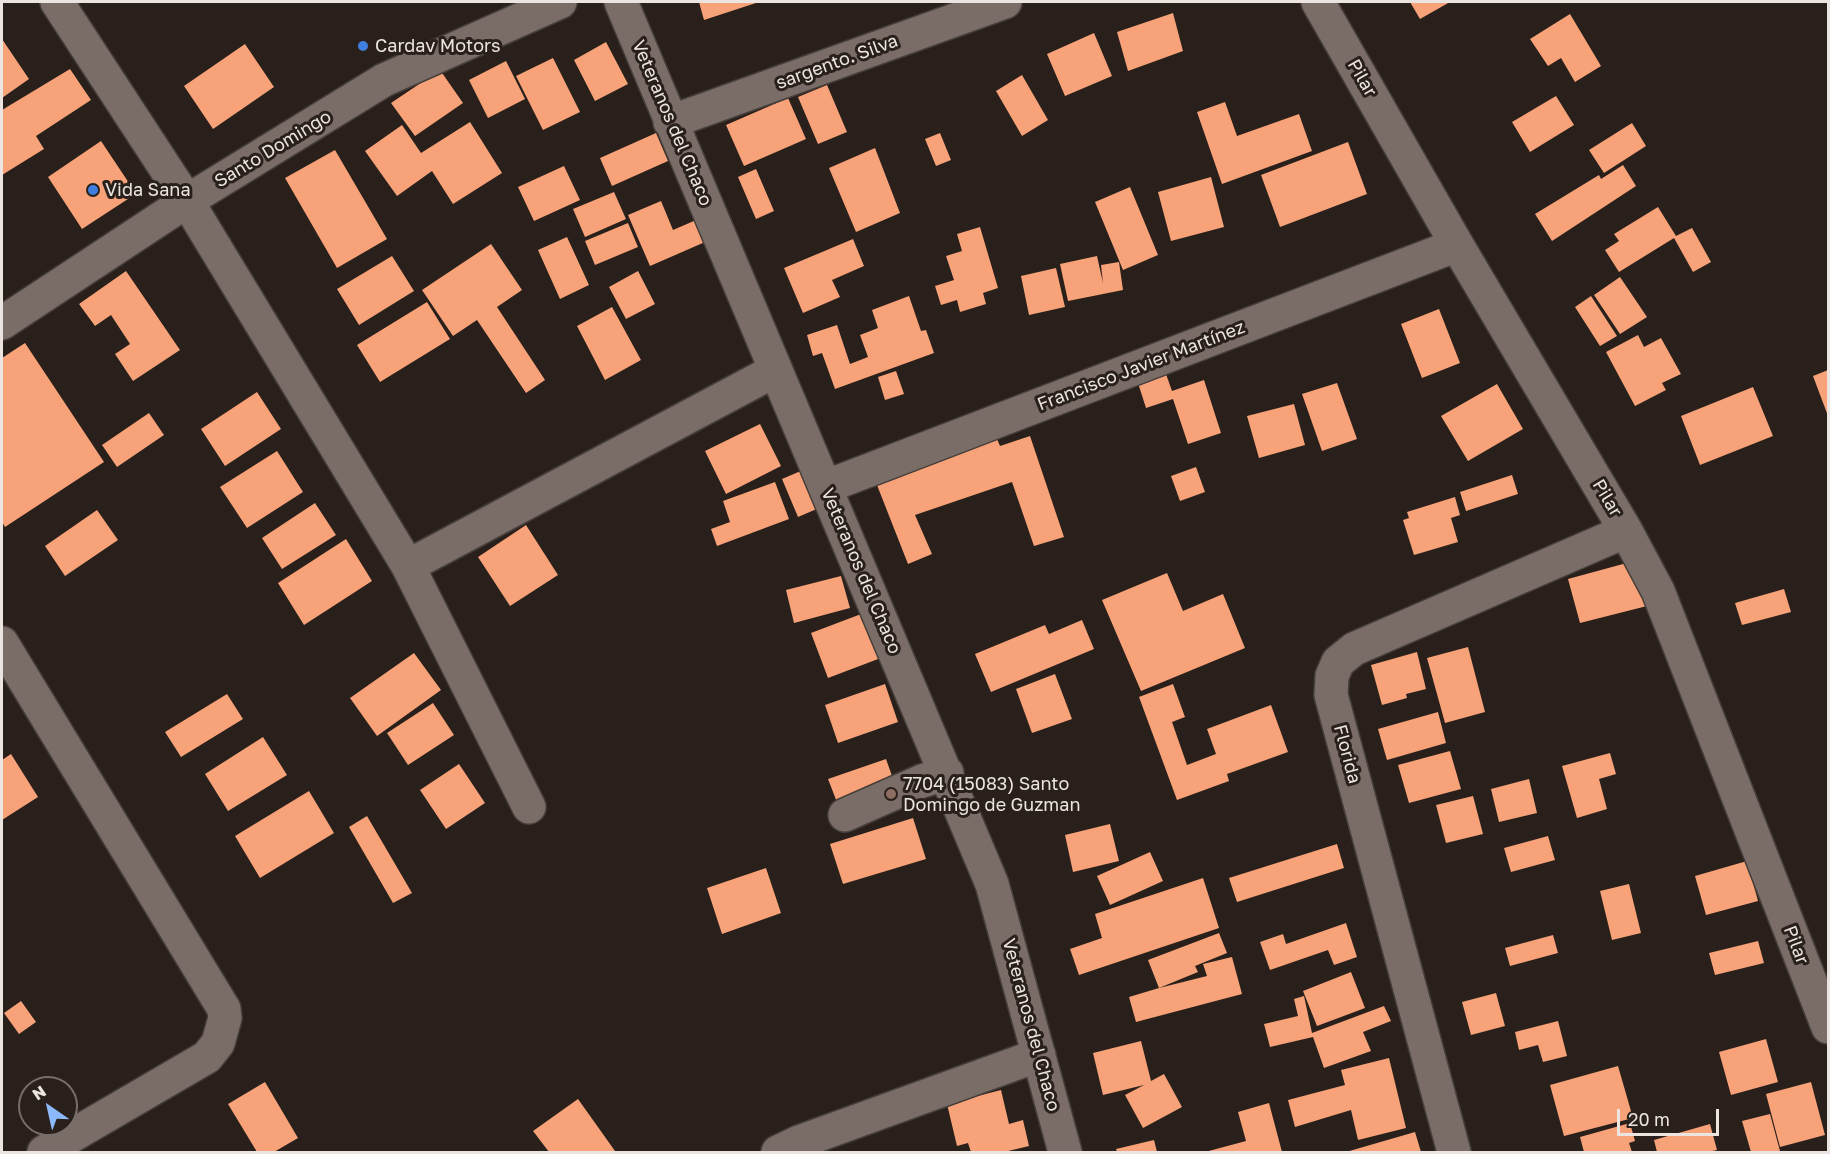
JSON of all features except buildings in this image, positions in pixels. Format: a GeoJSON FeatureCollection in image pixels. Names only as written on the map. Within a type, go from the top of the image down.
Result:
{"type":"FeatureCollection","features":[{"type":"Feature","properties":{"kind":"street"},"geometry":{"type":"LineString","coordinates":[[57,2],[187,201],[408,566],[529,807]]}},
{"type":"Feature","properties":{"kind":"street","name":"Santo Domingo"},"geometry":{"type":"LineString","coordinates":[[2,323],[187,201],[384,80],[560,2]]}},
{"type":"Feature","properties":{"kind":"street","name":"Veteranos del Chaco"},"geometry":{"type":"LineString","coordinates":[[621,2],[947,772],[992,884],[1065,1152]]}},
{"type":"Feature","properties":{"kind":"street","name":"sargento. Silva"},"geometry":{"type":"LineString","coordinates":[[670,122],[1005,2]]}},
{"type":"Feature","properties":{"kind":"street","name":"Pilar"},"geometry":{"type":"LineString","coordinates":[[1318,2],[1457,245],[1626,531],[1658,591],[1828,1027]]}},
{"type":"Feature","properties":{"kind":"street","name":"Francisco Javier Martínez"},"geometry":{"type":"LineString","coordinates":[[825,487],[1457,245]]}},
{"type":"Feature","properties":{"kind":"street"},"geometry":{"type":"LineString","coordinates":[[408,566],[776,370]]}},
{"type":"Feature","properties":{"kind":"street","name":"Florida"},"geometry":{"type":"LineString","coordinates":[[1454,1152],[1331,696],[1332,676],[1338,662],[1354,649],[1626,531]]}},
{"type":"Feature","properties":{"kind":"street"},"geometry":{"type":"LineString","coordinates":[[2,643],[224,1009],[225,1018],[218,1043],[207,1057],[44,1152]]}},
{"type":"Feature","properties":{"kind":"street"},"geometry":{"type":"LineString","coordinates":[[845,815],[947,772]]}},
{"type":"Feature","properties":{"kind":"street"},"geometry":{"type":"LineString","coordinates":[[778,1152],[799,1142],[1039,1055]]}},
{"type":"Feature","properties":{"kind":"place","name":"Cardav Motors"},"geometry":{"type":"Point","coordinates":[363,46]}},
{"type":"Feature","properties":{"kind":"place","name":"Vida Sana"},"geometry":{"type":"Point","coordinates":[93,190]}},
{"type":"Feature","properties":{"kind":"place","name":"7704 (15083) Santo Domingo de Guzman"},"geometry":{"type":"Point","coordinates":[891,794]}}]}
